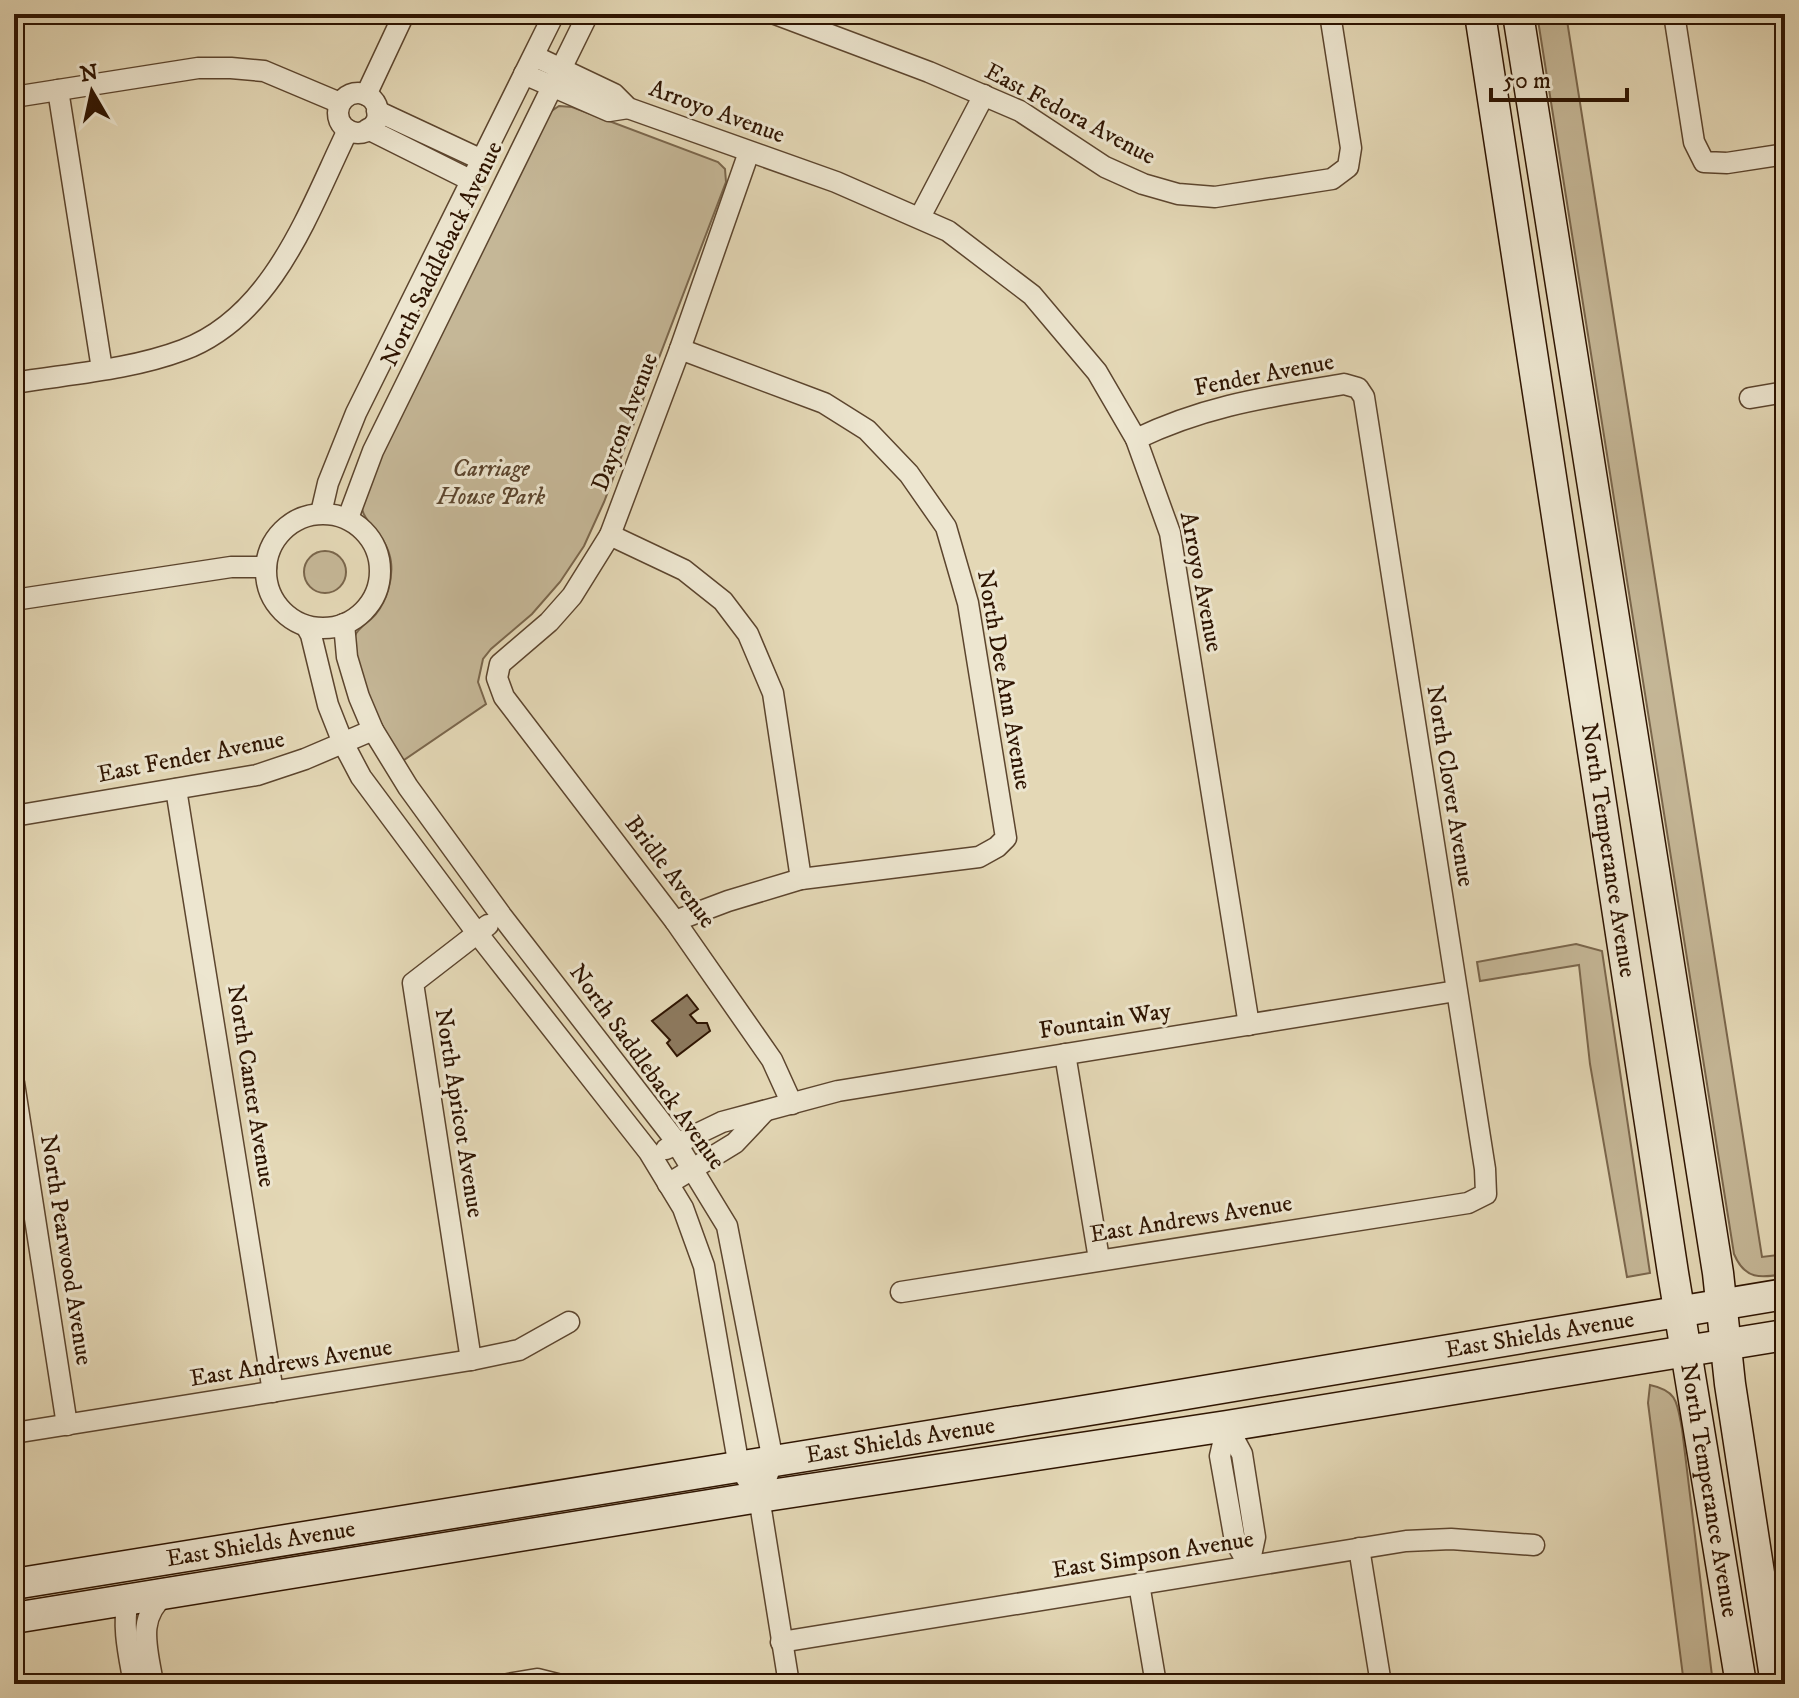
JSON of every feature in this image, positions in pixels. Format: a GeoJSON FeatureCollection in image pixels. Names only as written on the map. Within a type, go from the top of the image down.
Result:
{"type":"FeatureCollection","features":[{"type":"Feature","properties":{"kind":"main road","name":"North Temperance Avenue"},"geometry":{"type":"LineString","coordinates":[[1480,14],[1686,1350],[1741,1684]]}},
{"type":"Feature","properties":{"kind":"main road","name":"North Temperance Avenue"},"geometry":{"type":"LineString","coordinates":[[1518,14],[1722,1303],[1730,1384],[1776,1684]]}},
{"type":"Feature","properties":{"kind":"main road","name":"East Shields Avenue"},"geometry":{"type":"LineString","coordinates":[[14,1584],[1785,1294]]}},
{"type":"Feature","properties":{"kind":"main road","name":"East Shields Avenue"},"geometry":{"type":"LineString","coordinates":[[14,1618],[1785,1335]]}},
{"type":"Feature","properties":{"kind":"main road"},"geometry":{"type":"LineString","coordinates":[[128,1599],[145,1580],[169,1573],[289,1555],[351,1529]]}},
{"type":"Feature","properties":{"kind":"street"},"geometry":{"type":"LineString","coordinates":[[14,383],[102,369],[183,350],[216,334],[243,310],[271,281],[365,116],[404,14]]}},
{"type":"Feature","properties":{"kind":"street","name":"North Saddleback Avenue"},"geometry":{"type":"LineString","coordinates":[[321,513],[328,483],[356,413],[554,14]]}},
{"type":"Feature","properties":{"kind":"street","name":"North Saddleback Avenue"},"geometry":{"type":"LineString","coordinates":[[348,518],[373,451],[588,14]]}},
{"type":"Feature","properties":{"kind":"street","name":"East Fedora Avenue"},"geometry":{"type":"LineString","coordinates":[[775,14],[1020,111],[1105,167],[1143,184],[1178,194],[1215,197],[1332,179],[1348,167],[1351,148],[1330,14]]}},
{"type":"Feature","properties":{"kind":"street"},"geometry":{"type":"LineString","coordinates":[[1674,14],[1694,142],[1704,162],[1727,163],[1785,154]]}},
{"type":"Feature","properties":{"kind":"street","name":"Arroyo Avenue"},"geometry":{"type":"LineString","coordinates":[[529,65],[556,79],[614,94],[628,108],[836,182],[948,231],[1032,295],[1097,372],[1136,439],[1170,533],[1249,1025]]}},
{"type":"Feature","properties":{"kind":"street"},"geometry":{"type":"LineString","coordinates":[[14,97],[198,68],[264,71],[340,103],[352,93],[365,116],[472,181]]}},
{"type":"Feature","properties":{"kind":"street"},"geometry":{"type":"LineString","coordinates":[[58,90],[102,369]]}},
{"type":"Feature","properties":{"kind":"street"},"geometry":{"type":"LineString","coordinates":[[920,217],[984,95]]}},
{"type":"Feature","properties":{"kind":"street"},"geometry":{"type":"LineString","coordinates":[[365,116],[482,160]]}},
{"type":"Feature","properties":{"kind":"street","name":"Dayton Avenue"},"geometry":{"type":"LineString","coordinates":[[497,678],[500,664],[549,622],[572,596],[610,535],[749,152]]}},
{"type":"Feature","properties":{"kind":"street","name":"North Dee Ann Avenue"},"geometry":{"type":"LineString","coordinates":[[680,349],[824,403],[867,430],[909,474],[946,527],[968,603],[1006,838],[979,857],[801,879]]}},
{"type":"Feature","properties":{"kind":"street","name":"Fender Avenue"},"geometry":{"type":"LineString","coordinates":[[1136,439],[1171,422],[1207,410],[1344,384],[1358,388]]}},
{"type":"Feature","properties":{"kind":"street","name":"North Clover Avenue"},"geometry":{"type":"LineString","coordinates":[[1358,388],[1364,397],[1485,1169],[1486,1194]]}},
{"type":"Feature","properties":{"kind":"street"},"geometry":{"type":"LineString","coordinates":[[1750,398],[1785,392]]}},
{"type":"Feature","properties":{"kind":"street"},"geometry":{"type":"LineString","coordinates":[[321,513],[348,518],[364,530],[376,546],[381,565],[380,585],[371,603],[357,618],[344,624],[321,628],[291,619],[270,594],[266,567],[272,543],[285,528],[302,517],[321,513]]}},
{"type":"Feature","properties":{"kind":"street"},"geometry":{"type":"LineString","coordinates":[[610,535],[684,570],[723,601],[748,634],[773,693],[801,879],[675,921]]}},
{"type":"Feature","properties":{"kind":"street"},"geometry":{"type":"LineString","coordinates":[[14,600],[231,567],[266,567]]}},
{"type":"Feature","properties":{"kind":"street","name":"North Saddleback Avenue"},"geometry":{"type":"LineString","coordinates":[[344,624],[352,674],[373,730],[408,787],[501,915],[676,1143],[727,1226],[773,1461]]}},
{"type":"Feature","properties":{"kind":"street","name":"North Saddleback Avenue"},"geometry":{"type":"LineString","coordinates":[[306,626],[311,635],[328,705],[361,777],[477,933],[653,1158],[683,1208],[704,1266],[739,1467],[759,1497]]}},
{"type":"Feature","properties":{"kind":"street","name":"Bridle Avenue"},"geometry":{"type":"LineString","coordinates":[[497,678],[504,697],[675,921],[772,1060],[792,1104]]}},
{"type":"Feature","properties":{"kind":"street","name":"East Fender Avenue"},"geometry":{"type":"LineString","coordinates":[[14,816],[257,775],[305,759],[373,730]]}},
{"type":"Feature","properties":{"kind":"street","name":"North Canter Avenue"},"geometry":{"type":"LineString","coordinates":[[176,789],[273,1392]]}},
{"type":"Feature","properties":{"kind":"street","name":"North Apricot Avenue"},"geometry":{"type":"LineString","coordinates":[[471,1360],[413,983],[501,915]]}},
{"type":"Feature","properties":{"kind":"street","name":"Fountain Way"},"geometry":{"type":"LineString","coordinates":[[653,1158],[676,1143],[722,1122],[838,1091],[1456,991]]}},
{"type":"Feature","properties":{"kind":"street"},"geometry":{"type":"LineString","coordinates":[[1065,1054],[1099,1259]]}},
{"type":"Feature","properties":{"kind":"street","name":"North Pearwood Avenue"},"geometry":{"type":"LineString","coordinates":[[14,1083],[67,1425]]}},
{"type":"Feature","properties":{"kind":"street"},"geometry":{"type":"LineString","coordinates":[[668,1184],[735,1143],[765,1111]]}},
{"type":"Feature","properties":{"kind":"street","name":"East Andrews Avenue"},"geometry":{"type":"LineString","coordinates":[[901,1292],[1468,1203],[1486,1194]]}},
{"type":"Feature","properties":{"kind":"street","name":"East Andrews Avenue"},"geometry":{"type":"LineString","coordinates":[[14,1433],[471,1360],[519,1350],[569,1322]]}},
{"type":"Feature","properties":{"kind":"street"},"geometry":{"type":"LineString","coordinates":[[1227,1426],[1220,1456],[1235,1541],[1249,1565]]}},
{"type":"Feature","properties":{"kind":"street"},"geometry":{"type":"LineString","coordinates":[[773,1461],[759,1497],[789,1684]]}},
{"type":"Feature","properties":{"kind":"street","name":"East Simpson Avenue"},"geometry":{"type":"LineString","coordinates":[[781,1642],[1406,1541],[1451,1539],[1534,1545]]}},
{"type":"Feature","properties":{"kind":"street"},"geometry":{"type":"LineString","coordinates":[[1359,1548],[1381,1684]]}},
{"type":"Feature","properties":{"kind":"street"},"geometry":{"type":"LineString","coordinates":[[1139,1584],[1156,1684]]}},
{"type":"Feature","properties":{"kind":"street"},"geometry":{"type":"LineString","coordinates":[[153,1684],[145,1633],[147,1615],[153,1603],[166,1594]]}},
{"type":"Feature","properties":{"kind":"street"},"geometry":{"type":"LineString","coordinates":[[128,1599],[126,1637],[134,1684]]}},
{"type":"Feature","properties":{"kind":"street"},"geometry":{"type":"LineString","coordinates":[[508,1684],[537,1679],[557,1683]]}},
{"type":"Feature","properties":{"kind":"green space"},"geometry":{"type":"Polygon","coordinates":[[[1537,14],[1566,14],[1762,1257],[1785,1254],[1785,1274],[1768,1276],[1748,1273],[1734,1254],[1537,14]]]}},
{"type":"Feature","properties":{"kind":"green space","name":"Carriage House Park"},"geometry":{"type":"Polygon","coordinates":[[[559,106],[572,107],[718,162],[725,169],[726,182],[604,502],[584,546],[560,582],[532,614],[483,659],[478,682],[486,704],[401,762],[370,700],[354,648],[355,636],[383,602],[391,576],[389,552],[364,515],[362,498],[376,462],[550,112],[559,106]]]}},
{"type":"Feature","properties":{"kind":"green space"},"geometry":{"type":"Polygon","coordinates":[[[325,551],[340,557],[346,572],[340,587],[325,593],[310,587],[304,572],[310,557],[325,551]]]}},
{"type":"Feature","properties":{"kind":"green space"},"geometry":{"type":"Polygon","coordinates":[[[1576,944],[1602,951],[1650,1273],[1627,1277],[1590,1064],[1579,965],[1480,981],[1477,962],[1576,944]]]}},
{"type":"Feature","properties":{"kind":"green space"},"geometry":{"type":"Polygon","coordinates":[[[1650,1385],[1671,1395],[1679,1412],[1713,1684],[1684,1684],[1648,1403],[1650,1385]]]}},
{"type":"Feature","properties":{"kind":"building"},"geometry":{"type":"Polygon","coordinates":[[[687,995],[698,1009],[690,1015],[697,1023],[707,1023],[710,1031],[677,1056],[667,1043],[670,1040],[652,1021],[687,995]]]}}]}
